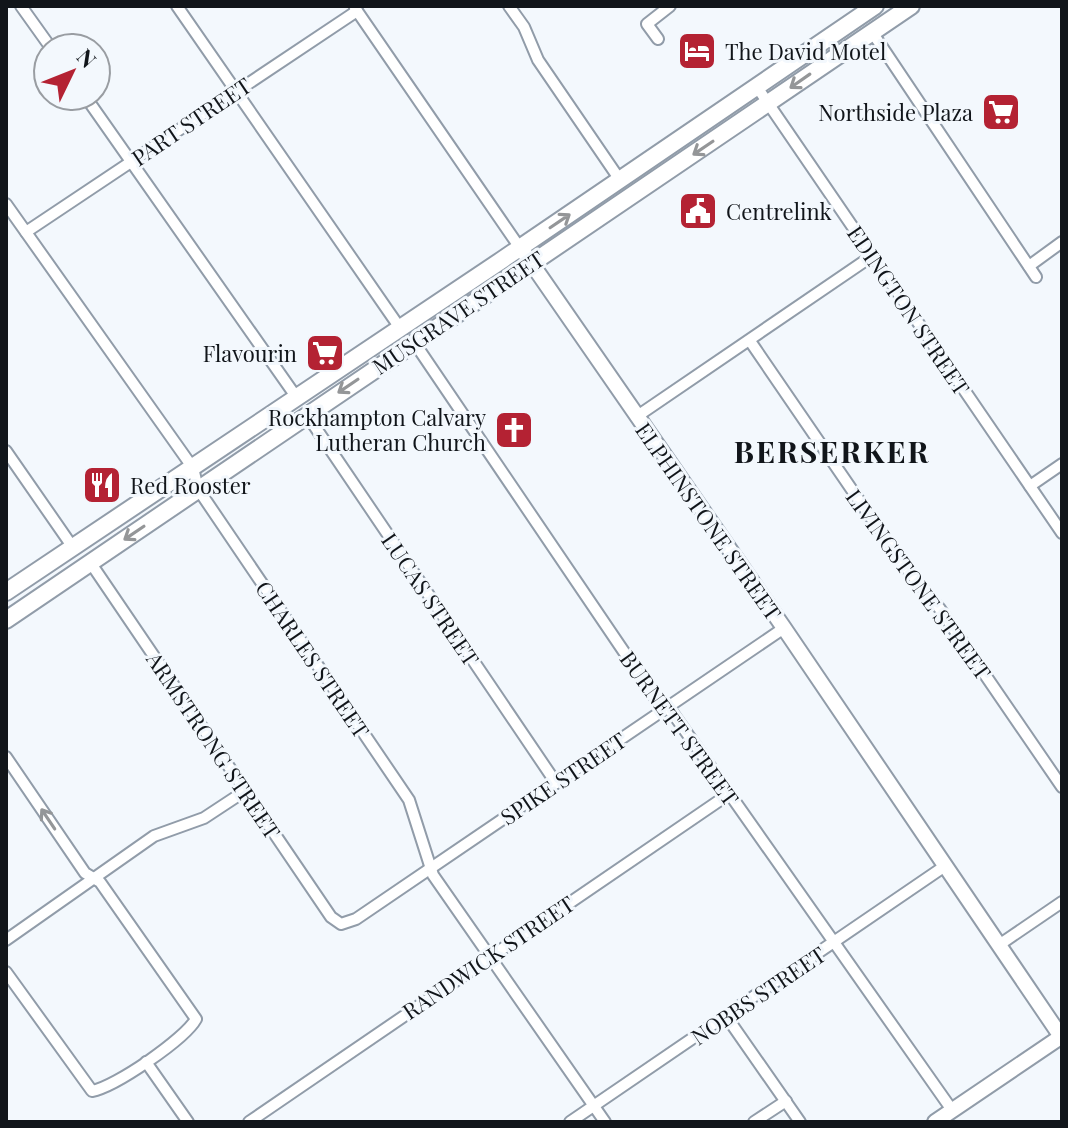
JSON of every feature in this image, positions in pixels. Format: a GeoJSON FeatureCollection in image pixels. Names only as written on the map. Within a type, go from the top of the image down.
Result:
{"type":"FeatureCollection","features":[{"type":"Feature","properties":{"kind":"main road","name":"MUSGRAVE STREET"},"geometry":{"type":"LineString","coordinates":[[6,620],[911,6]]}},
{"type":"Feature","properties":{"kind":"main road","name":"MUSGRAVE STREET"},"geometry":{"type":"LineString","coordinates":[[6,592],[520,248],[757,87],[867,8]]}},
{"type":"Feature","properties":{"kind":"street"},"geometry":{"type":"LineString","coordinates":[[21,6],[40,32]]}},
{"type":"Feature","properties":{"kind":"street"},"geometry":{"type":"LineString","coordinates":[[177,6],[400,328]]}},
{"type":"Feature","properties":{"kind":"street"},"geometry":{"type":"LineString","coordinates":[[509,6],[524,27],[538,60],[620,180]]}},
{"type":"Feature","properties":{"kind":"street"},"geometry":{"type":"LineString","coordinates":[[658,39],[647,24],[670,6]]}},
{"type":"Feature","properties":{"kind":"street","name":"PART STREET"},"geometry":{"type":"LineString","coordinates":[[26,232],[355,9]]}},
{"type":"Feature","properties":{"kind":"street","name":"ELPHINSTONE STREET"},"geometry":{"type":"LineString","coordinates":[[355,9],[784,628],[1062,1037]]}},
{"type":"Feature","properties":{"kind":"street"},"geometry":{"type":"LineString","coordinates":[[872,32],[1036,277]]}},
{"type":"Feature","properties":{"kind":"street","name":"EDINGTON STREET"},"geometry":{"type":"LineString","coordinates":[[757,87],[1062,533]]}},
{"type":"Feature","properties":{"kind":"street"},"geometry":{"type":"LineString","coordinates":[[97,112],[297,398]]}},
{"type":"Feature","properties":{"kind":"street","name":"CHARLES STREET"},"geometry":{"type":"LineString","coordinates":[[6,204],[193,468],[198,489],[409,800],[433,875],[605,1122]]}},
{"type":"Feature","properties":{"kind":"street"},"geometry":{"type":"LineString","coordinates":[[1029,266],[1062,242]]}},
{"type":"Feature","properties":{"kind":"street"},"geometry":{"type":"LineString","coordinates":[[636,417],[872,256]]}},
{"type":"Feature","properties":{"kind":"street","name":"LIVINGSTONE STREET"},"geometry":{"type":"LineString","coordinates":[[750,341],[902,563],[940,609],[1062,787]]}},
{"type":"Feature","properties":{"kind":"street","name":"BURNETT STREET"},"geometry":{"type":"LineString","coordinates":[[414,342],[660,705],[672,712],[952,1110]]}},
{"type":"Feature","properties":{"kind":"street","name":"LUCAS STREET"},"geometry":{"type":"LineString","coordinates":[[307,415],[556,783]]}},
{"type":"Feature","properties":{"kind":"street"},"geometry":{"type":"LineString","coordinates":[[6,451],[74,549]]}},
{"type":"Feature","properties":{"kind":"street"},"geometry":{"type":"LineString","coordinates":[[1030,486],[1062,464]]}},
{"type":"Feature","properties":{"kind":"street","name":"ARMSTRONG STREET"},"geometry":{"type":"LineString","coordinates":[[90,562],[331,917],[341,924]]}},
{"type":"Feature","properties":{"kind":"street","name":"SPIKE STREET"},"geometry":{"type":"LineString","coordinates":[[341,924],[356,919],[784,628]]}},
{"type":"Feature","properties":{"kind":"street"},"geometry":{"type":"LineString","coordinates":[[6,757],[85,873],[100,882],[196,1019],[190,1029],[146,1062],[104,1089],[92,1091],[6,972]]}},
{"type":"Feature","properties":{"kind":"street"},"geometry":{"type":"LineString","coordinates":[[6,940],[154,836],[204,818],[245,791]]}},
{"type":"Feature","properties":{"kind":"street","name":"RANDWICK STREET"},"geometry":{"type":"LineString","coordinates":[[249,1122],[729,794]]}},
{"type":"Feature","properties":{"kind":"street","name":"NOBBS STREET"},"geometry":{"type":"LineString","coordinates":[[570,1122],[945,866]]}},
{"type":"Feature","properties":{"kind":"street"},"geometry":{"type":"LineString","coordinates":[[999,945],[1062,902]]}},
{"type":"Feature","properties":{"kind":"street"},"geometry":{"type":"LineString","coordinates":[[726,1016],[800,1122]]}},
{"type":"Feature","properties":{"kind":"street"},"geometry":{"type":"LineString","coordinates":[[935,1122],[1062,1037]]}},
{"type":"Feature","properties":{"kind":"street"},"geometry":{"type":"LineString","coordinates":[[146,1062],[188,1122]]}},
{"type":"Feature","properties":{"kind":"street"},"geometry":{"type":"LineString","coordinates":[[754,1122],[786,1101]]}},
{"type":"Feature","properties":{"kind":"place","name":"The David Motel"},"geometry":{"type":"Point","coordinates":[697,51]}},
{"type":"Feature","properties":{"kind":"place","name":"Northside Plaza"},"geometry":{"type":"Point","coordinates":[1001,112]}},
{"type":"Feature","properties":{"kind":"place","name":"Centrelink"},"geometry":{"type":"Point","coordinates":[698,211]}},
{"type":"Feature","properties":{"kind":"place","name":"Flavourin"},"geometry":{"type":"Point","coordinates":[325,353]}},
{"type":"Feature","properties":{"kind":"place","name":"Rockhampton Calvary Lutheran Church"},"geometry":{"type":"Point","coordinates":[514,430]}},
{"type":"Feature","properties":{"kind":"place","name":"Red Rooster"},"geometry":{"type":"Point","coordinates":[102,485]}},
{"type":"Feature","properties":{"kind":"district","name":"BERSERKER"},"geometry":{"type":"Point","coordinates":[832,451]}}]}
